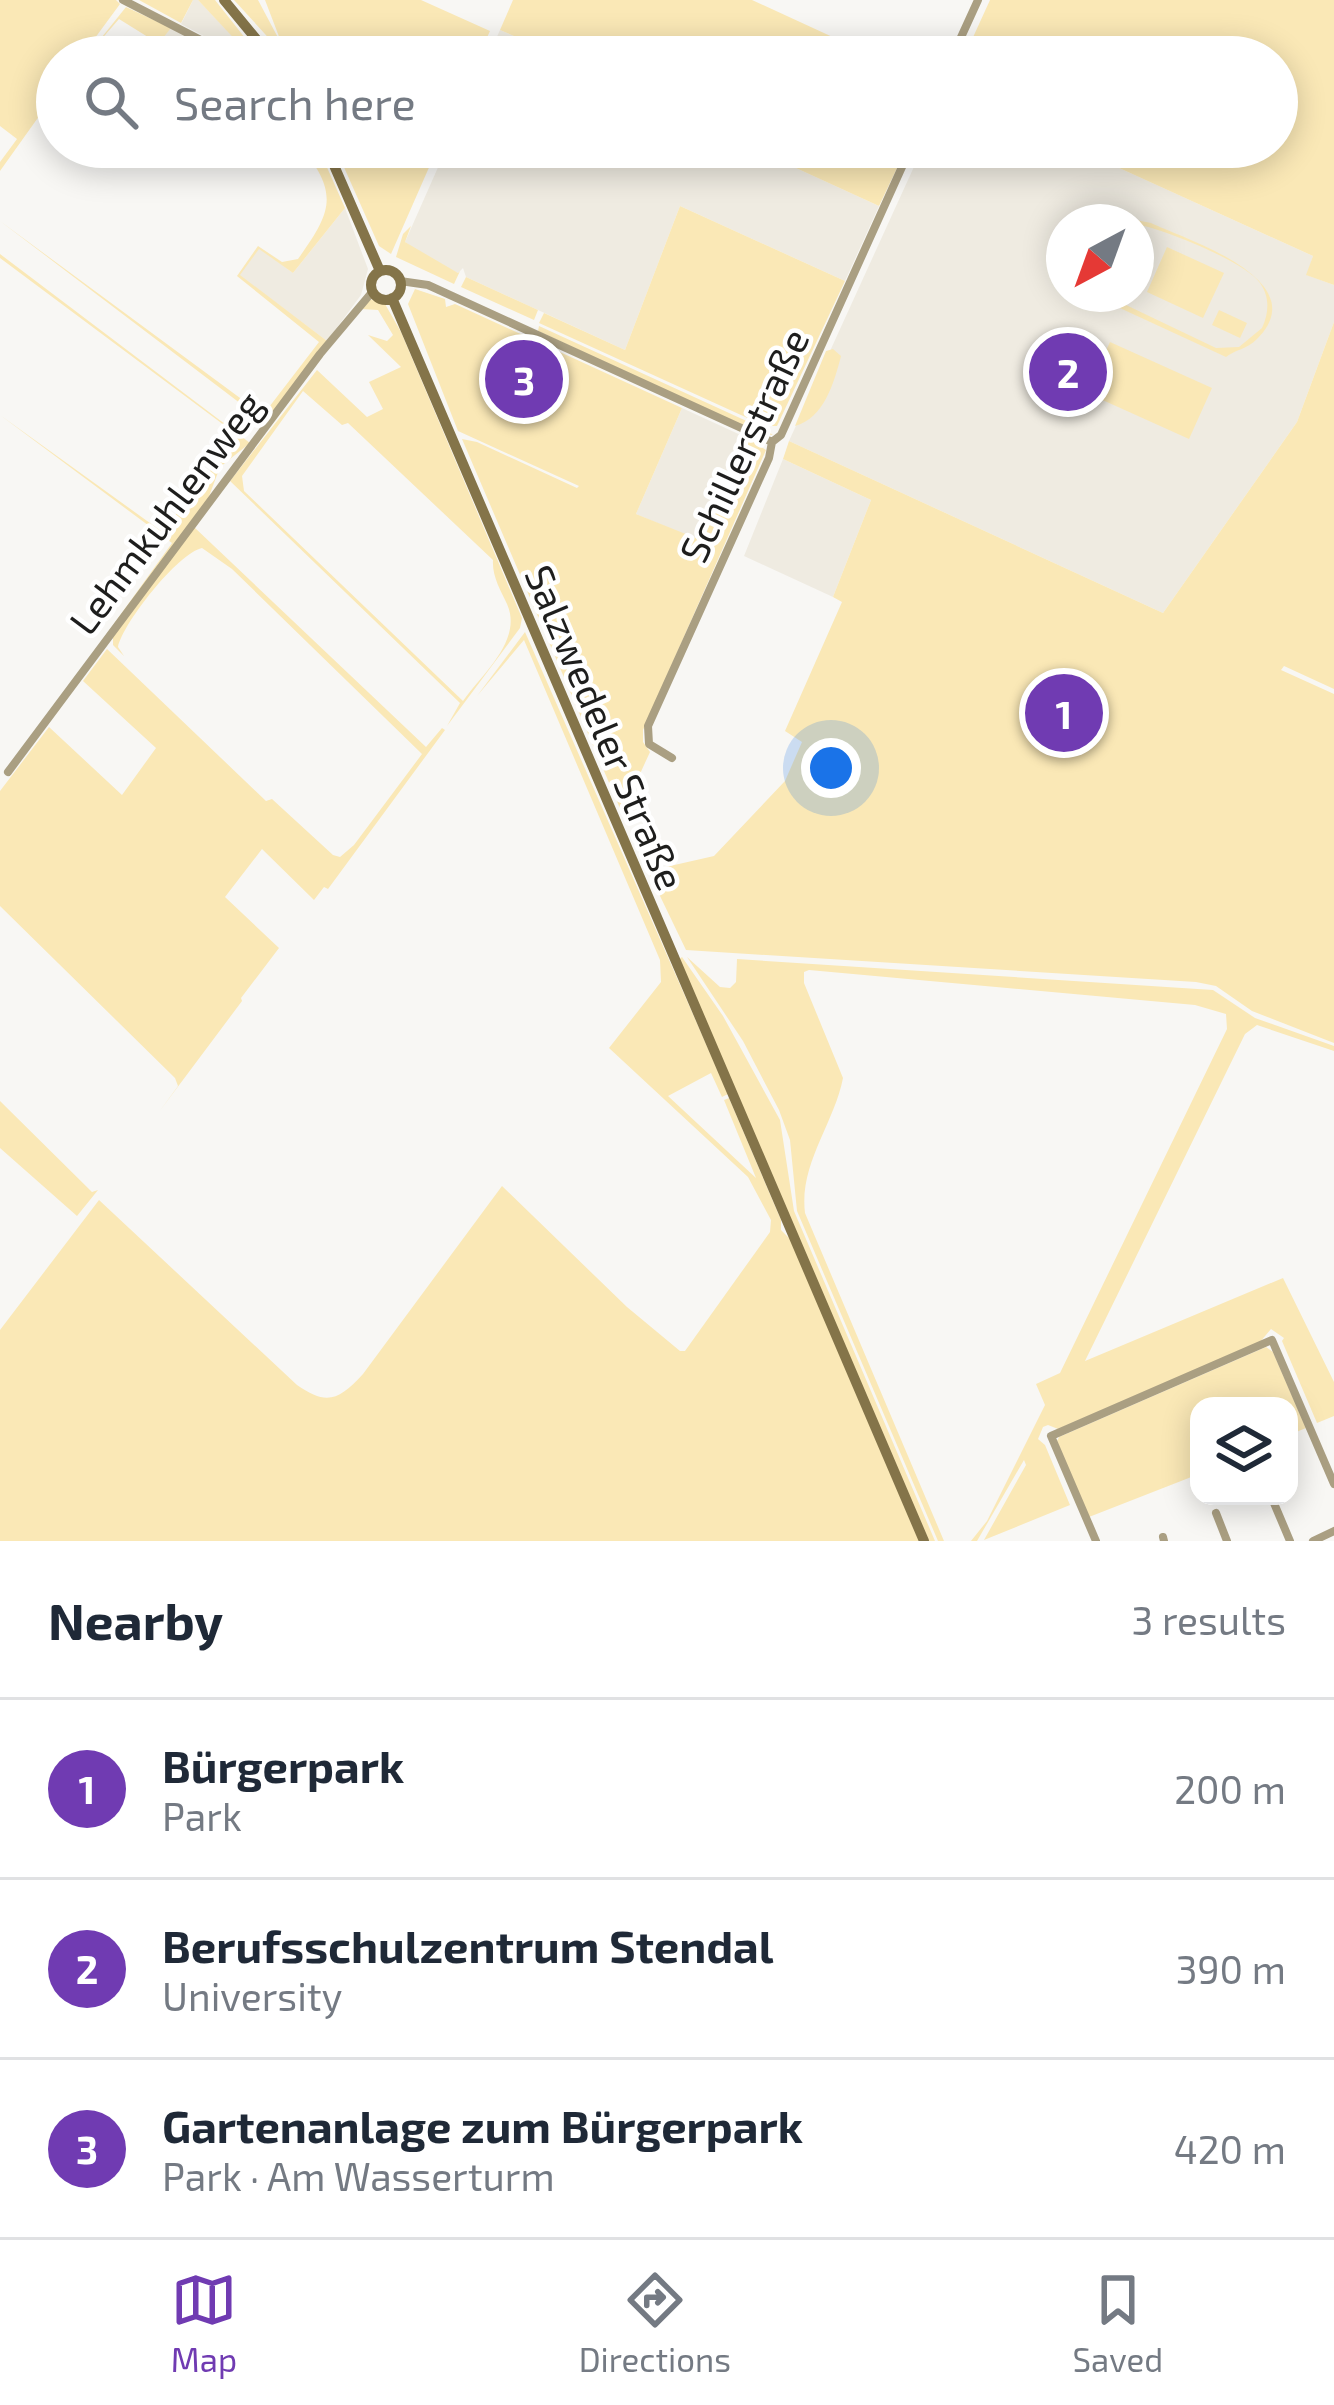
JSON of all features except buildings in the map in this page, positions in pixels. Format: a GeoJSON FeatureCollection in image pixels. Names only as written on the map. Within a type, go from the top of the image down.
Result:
{"type":"FeatureCollection","features":[{"type":"Feature","properties":{"kind":"main road"},"geometry":{"type":"LineString","coordinates":[[224,0],[250,36]]}},
{"type":"Feature","properties":{"kind":"main road"},"geometry":{"type":"LineString","coordinates":[[335,168],[380,271]]}},
{"type":"Feature","properties":{"kind":"main road"},"geometry":{"type":"LineString","coordinates":[[380,271],[394,272],[400,280],[400,291],[392,298],[381,299],[373,291],[372,281],[380,271]]}},
{"type":"Feature","properties":{"kind":"main road","name":"Salzwedeler Straße"},"geometry":{"type":"LineString","coordinates":[[392,298],[925,1541]]}},
{"type":"Feature","properties":{"kind":"street"},"geometry":{"type":"LineString","coordinates":[[123,0],[193,36]]}},
{"type":"Feature","properties":{"kind":"street"},"geometry":{"type":"LineString","coordinates":[[962,36],[978,0]]}},
{"type":"Feature","properties":{"kind":"street","name":"Schillerstraße"},"geometry":{"type":"LineString","coordinates":[[672,758],[649,744],[649,726],[769,458],[772,442],[781,434],[901,168]]}},
{"type":"Feature","properties":{"kind":"street"},"geometry":{"type":"LineString","coordinates":[[400,280],[428,285],[772,442]]}},
{"type":"Feature","properties":{"kind":"street","name":"Lehmkuhlenweg"},"geometry":{"type":"LineString","coordinates":[[8,772],[320,354],[373,291]]}},
{"type":"Feature","properties":{"kind":"street"},"geometry":{"type":"LineString","coordinates":[[1096,1541],[1051,1436],[1273,1340],[1334,1484]]}},
{"type":"Feature","properties":{"kind":"street"},"geometry":{"type":"LineString","coordinates":[[1323,1460],[1334,1455]]}},
{"type":"Feature","properties":{"kind":"street"},"geometry":{"type":"LineString","coordinates":[[1274,1505],[1290,1541]]}},
{"type":"Feature","properties":{"kind":"street"},"geometry":{"type":"LineString","coordinates":[[1216,1514],[1227,1541]]}},
{"type":"Feature","properties":{"kind":"street"},"geometry":{"type":"LineString","coordinates":[[1313,1541],[1334,1532]]}},
{"type":"Feature","properties":{"kind":"shaded area"},"geometry":{"type":"Polygon","coordinates":[[[0,0],[116,0],[120,4],[96,36],[36,36],[36,120],[0,171],[0,162],[17,139],[0,126],[0,0]]]}},
{"type":"Feature","properties":{"kind":"shaded area"},"geometry":{"type":"Polygon","coordinates":[[[139,0],[193,0],[181,23],[139,0]]]}},
{"type":"Feature","properties":{"kind":"shaded area"},"geometry":{"type":"Polygon","coordinates":[[[193,0],[198,0],[232,36],[204,36],[181,24],[193,0]]]}},
{"type":"Feature","properties":{"kind":"shaded area"},"geometry":{"type":"Polygon","coordinates":[[[198,0],[215,0],[244,36],[232,36],[198,0]]]}},
{"type":"Feature","properties":{"kind":"shaded area"},"geometry":{"type":"Polygon","coordinates":[[[234,0],[258,0],[277,36],[267,36],[234,0]]]}},
{"type":"Feature","properties":{"kind":"shaded area"},"geometry":{"type":"Polygon","coordinates":[[[265,0],[421,0],[490,31],[488,36],[279,36],[265,0]]]}},
{"type":"Feature","properties":{"kind":"shaded area"},"geometry":{"type":"Polygon","coordinates":[[[513,0],[752,0],[830,36],[514,36],[500,30],[513,0]]]}},
{"type":"Feature","properties":{"kind":"shaded area"},"geometry":{"type":"Polygon","coordinates":[[[990,0],[1334,0],[1334,285],[1306,275],[1313,256],[1119,168],[1298,168],[1298,36],[974,36],[990,0]]]}},
{"type":"Feature","properties":{"kind":"shaded area"},"geometry":{"type":"Polygon","coordinates":[[[126,7],[171,28],[165,36],[146,36],[119,19],[103,36],[126,7]]]}},
{"type":"Feature","properties":{"kind":"shaded area"},"geometry":{"type":"Polygon","coordinates":[[[171,28],[186,36],[164,36],[171,28]]]}},
{"type":"Feature","properties":{"kind":"shaded area"},"geometry":{"type":"Polygon","coordinates":[[[316,168],[327,168],[345,208],[293,273],[259,249],[240,275],[327,341],[265,422],[0,221],[263,415],[319,342],[237,276],[258,246],[282,262],[298,259],[324,216],[322,178],[316,168]]]}},
{"type":"Feature","properties":{"kind":"shaded area"},"geometry":{"type":"Polygon","coordinates":[[[344,168],[429,168],[391,254],[379,246],[344,168]]]}},
{"type":"Feature","properties":{"kind":"shaded area"},"geometry":{"type":"Polygon","coordinates":[[[438,168],[796,168],[879,206],[845,281],[680,206],[625,350],[466,277],[463,268],[458,273],[432,261],[405,242],[438,168]]]}},
{"type":"Feature","properties":{"kind":"shaded area"},"geometry":{"type":"Polygon","coordinates":[[[796,168],[897,168],[879,206],[796,168]]]}},
{"type":"Feature","properties":{"kind":"shaded area"},"geometry":{"type":"Polygon","coordinates":[[[913,168],[1119,168],[1313,256],[1307,275],[1334,285],[1334,322],[1297,422],[1163,613],[789,441],[913,168]]]}},
{"type":"Feature","properties":{"kind":"shaded area"},"geometry":{"type":"Polygon","coordinates":[[[680,206],[845,281],[777,426],[765,426],[539,323],[544,313],[625,350],[680,206]]]}},
{"type":"Feature","properties":{"kind":"shaded area"},"geometry":{"type":"Polygon","coordinates":[[[345,208],[368,269],[361,295],[327,341],[239,275],[259,248],[293,273],[345,208]]]}},
{"type":"Feature","properties":{"kind":"shaded area"},"geometry":{"type":"Polygon","coordinates":[[[1154,224],[1216,252],[1248,272],[1235,264],[1154,229],[1154,224]]]}},
{"type":"Feature","properties":{"kind":"shaded area"},"geometry":{"type":"Polygon","coordinates":[[[411,226],[405,242],[460,271],[454,284],[396,257],[403,234],[411,226]]]}},
{"type":"Feature","properties":{"kind":"shaded area"},"geometry":{"type":"Polygon","coordinates":[[[1167,247],[1224,273],[1203,318],[1154,295],[1154,276],[1167,247]]]}},
{"type":"Feature","properties":{"kind":"shaded area"},"geometry":{"type":"Polygon","coordinates":[[[0,254],[250,443],[220,467],[208,499],[98,646],[172,543],[0,415],[161,531],[236,434],[0,254]]]}},
{"type":"Feature","properties":{"kind":"shaded area"},"geometry":{"type":"Polygon","coordinates":[[[1252,276],[1259,281],[1270,298],[1271,318],[1257,339],[1226,357],[1128,312],[1141,312],[1216,348],[1239,347],[1262,328],[1266,317],[1266,294],[1252,276]]]}},
{"type":"Feature","properties":{"kind":"shaded area"},"geometry":{"type":"Polygon","coordinates":[[[466,277],[538,310],[534,320],[461,287],[466,277]]]}},
{"type":"Feature","properties":{"kind":"shaded area"},"geometry":{"type":"Polygon","coordinates":[[[415,289],[445,299],[446,307],[455,304],[682,408],[636,514],[703,541],[745,437],[766,450],[643,730],[643,742],[650,752],[622,813],[462,439],[579,486],[458,431],[408,304],[415,289]]]}},
{"type":"Feature","properties":{"kind":"shaded area"},"geometry":{"type":"Polygon","coordinates":[[[369,299],[385,304],[401,332],[522,618],[520,628],[447,726],[460,703],[230,481],[317,370],[367,417],[383,409],[369,382],[401,367],[368,335],[387,341],[393,335],[378,310],[361,309],[369,299]],[[303,391],[242,476],[244,491],[463,701],[498,656],[510,630],[511,617],[493,560],[348,423],[342,425],[303,391]]]}},
{"type":"Feature","properties":{"kind":"shaded area"},"geometry":{"type":"Polygon","coordinates":[[[1219,310],[1247,323],[1240,338],[1212,325],[1219,310]]]}},
{"type":"Feature","properties":{"kind":"shaded area"},"geometry":{"type":"Polygon","coordinates":[[[1334,322],[1334,689],[1284,666],[1281,670],[1334,694],[1334,1043],[1252,1011],[1216,986],[1196,982],[686,950],[648,871],[714,856],[785,781],[802,742],[785,731],[842,602],[833,597],[871,500],[783,459],[789,441],[1163,613],[1297,422],[1334,322]]]}},
{"type":"Feature","properties":{"kind":"shaded area"},"geometry":{"type":"Polygon","coordinates":[[[539,326],[773,435],[761,434],[538,331],[539,326]]]}},
{"type":"Feature","properties":{"kind":"shaded area"},"geometry":{"type":"Polygon","coordinates":[[[1110,342],[1212,388],[1189,439],[1087,393],[1110,342]]]}},
{"type":"Feature","properties":{"kind":"shaded area"},"geometry":{"type":"Polygon","coordinates":[[[833,349],[841,356],[826,398],[813,415],[795,426],[826,351],[833,349]]]}},
{"type":"Feature","properties":{"kind":"shaded area"},"geometry":{"type":"Polygon","coordinates":[[[682,408],[745,437],[702,542],[636,514],[682,408]]]}},
{"type":"Feature","properties":{"kind":"shaded area"},"geometry":{"type":"Polygon","coordinates":[[[783,459],[871,500],[833,597],[744,556],[783,459]]]}},
{"type":"Feature","properties":{"kind":"shaded area"},"geometry":{"type":"Polygon","coordinates":[[[194,527],[426,747],[445,730],[328,889],[324,887],[314,900],[262,849],[225,897],[279,948],[159,1112],[178,1086],[175,1078],[0,906],[0,791],[49,727],[122,795],[156,748],[83,681],[107,649],[266,801],[272,799],[333,855],[340,857],[354,845],[422,754],[232,569],[202,548],[179,562],[140,606],[118,647],[124,656],[113,645],[113,637],[194,527]]]}},
{"type":"Feature","properties":{"kind":"shaded area"},"geometry":{"type":"Polygon","coordinates":[[[525,632],[728,1094],[722,1097],[711,1073],[668,1096],[756,1178],[724,1100],[729,1098],[781,1220],[781,1230],[790,1239],[919,1541],[0,1541],[0,1330],[99,1200],[297,1385],[325,1398],[347,1390],[363,1374],[502,1186],[627,1307],[680,1351],[685,1351],[770,1232],[771,1220],[748,1177],[609,1048],[661,982],[660,960],[524,640],[477,696],[525,632]]]}},
{"type":"Feature","properties":{"kind":"shaded area"},"geometry":{"type":"Polygon","coordinates":[[[682,957],[723,1016],[780,1120],[794,1211],[935,1541],[929,1541],[678,960],[682,957]]]}},
{"type":"Feature","properties":{"kind":"shaded area"},"geometry":{"type":"Polygon","coordinates":[[[687,957],[720,987],[730,988],[736,982],[737,959],[1213,990],[1255,1018],[1334,1046],[1334,1051],[1257,1025],[1245,1034],[1085,1361],[1283,1278],[1334,1382],[1334,1416],[1317,1423],[1284,1338],[1271,1329],[1260,1342],[1058,1429],[1043,1427],[1038,1439],[1045,1445],[1070,1505],[984,1540],[1026,1465],[1024,1460],[977,1541],[971,1541],[987,1521],[1045,1405],[1036,1384],[1060,1373],[1227,1029],[1226,1014],[1195,1005],[809,970],[804,972],[804,983],[843,1078],[807,1178],[805,1213],[944,1541],[938,1541],[797,1211],[790,1140],[779,1110],[743,1041],[687,957]]]}},
{"type":"Feature","properties":{"kind":"shaded area"},"geometry":{"type":"Polygon","coordinates":[[[0,1101],[92,1192],[98,1190],[77,1216],[0,1148],[0,1101]]]}},
{"type":"Feature","properties":{"kind":"shaded area"},"geometry":{"type":"Polygon","coordinates":[[[1266,1347],[1273,1352],[1293,1397],[1190,1397],[1190,1478],[1089,1517],[1059,1437],[1266,1347]]]}},
{"type":"Feature","properties":{"kind":"place","name":"Berufsschulzentrum Stendal"},"geometry":{"type":"Point","coordinates":[1068,372]}},
{"type":"Feature","properties":{"kind":"place","name":"Gartenanlage zum Bürgerpark"},"geometry":{"type":"Point","coordinates":[524,379]}},
{"type":"Feature","properties":{"kind":"place","name":"Bürgerpark"},"geometry":{"type":"Point","coordinates":[1064,713]}}]}
